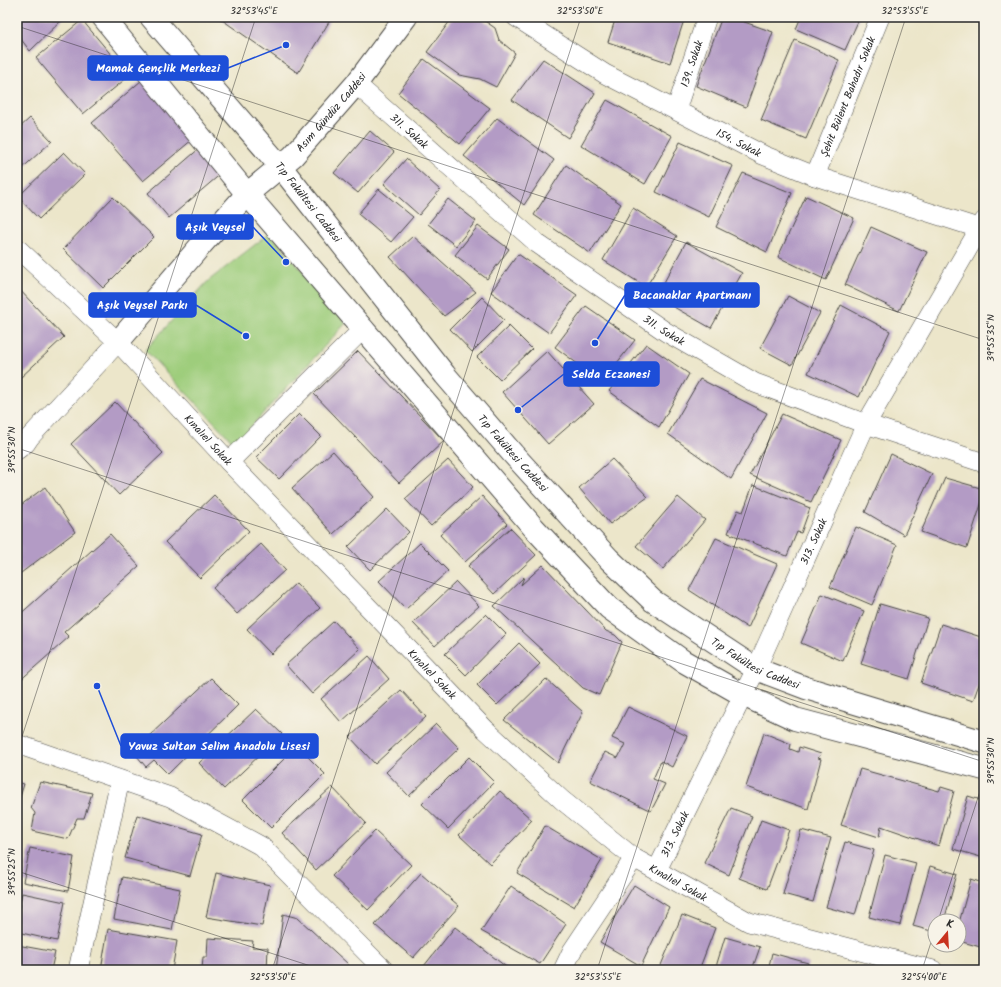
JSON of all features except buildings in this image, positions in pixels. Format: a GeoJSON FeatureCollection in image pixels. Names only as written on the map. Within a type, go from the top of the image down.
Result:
{"type":"FeatureCollection","features":[{"type":"Feature","properties":{"kind":"main road"},"geometry":{"type":"LineString","coordinates":[[103,17],[247,194],[364,328],[534,528],[609,608],[684,660],[743,695],[795,719],[984,769]]}},
{"type":"Feature","properties":{"kind":"main road","name":"Tıp Fakültesi Caddesi"},"geometry":{"type":"LineString","coordinates":[[152,17],[280,166],[445,375],[513,454],[609,559],[652,601],[756,668],[806,688],[984,742]]}},
{"type":"Feature","properties":{"kind":"main road","name":"Asım Gündüz Caddesi"},"geometry":{"type":"LineString","coordinates":[[118,342],[247,194],[293,156],[356,84],[406,17]]}},
{"type":"Feature","properties":{"kind":"street","name":"154. Sokak"},"geometry":{"type":"LineString","coordinates":[[516,17],[604,74],[763,155],[815,176],[981,224]]}},
{"type":"Feature","properties":{"kind":"street","name":"139. Sokak"},"geometry":{"type":"LineString","coordinates":[[676,110],[707,17]]}},
{"type":"Feature","properties":{"kind":"street","name":"Şehit Bülent Bahadır Sokak"},"geometry":{"type":"LineString","coordinates":[[815,176],[880,17]]}},
{"type":"Feature","properties":{"kind":"street","name":"311. Sokak"},"geometry":{"type":"LineString","coordinates":[[356,84],[538,244],[666,332],[755,383],[866,424],[984,463]]}},
{"type":"Feature","properties":{"kind":"street","name":"313. Sokak"},"geometry":{"type":"LineString","coordinates":[[657,870],[756,668],[866,424],[981,224]]}},
{"type":"Feature","properties":{"kind":"street","name":"Kınalıel Sokak"},"geometry":{"type":"LineString","coordinates":[[17,248],[118,342],[229,462],[486,730],[562,800],[634,858],[749,922],[934,970]]}},
{"type":"Feature","properties":{"kind":"street"},"geometry":{"type":"LineString","coordinates":[[229,462],[364,328]]}},
{"type":"Feature","properties":{"kind":"street"},"geometry":{"type":"LineString","coordinates":[[20,443],[30,437],[118,342]]}},
{"type":"Feature","properties":{"kind":"street"},"geometry":{"type":"LineString","coordinates":[[17,744],[170,796],[261,846],[384,970]]}},
{"type":"Feature","properties":{"kind":"street"},"geometry":{"type":"LineString","coordinates":[[78,970],[120,780]]}},
{"type":"Feature","properties":{"kind":"street"},"geometry":{"type":"LineString","coordinates":[[563,970],[572,951],[634,858]]}},
{"type":"Feature","properties":{"kind":"green space"},"geometry":{"type":"Polygon","coordinates":[[[270,233],[346,323],[235,444],[145,350],[208,281],[270,233]]]}},
{"type":"Feature","properties":{"kind":"place","name":"Mamak Gençlik Merkezi"},"geometry":{"type":"Point","coordinates":[286,45]}},
{"type":"Feature","properties":{"kind":"place","name":"Aşık Veysel"},"geometry":{"type":"Point","coordinates":[286,262]}},
{"type":"Feature","properties":{"kind":"place","name":"Aşık Veysel Parkı"},"geometry":{"type":"Point","coordinates":[246,336]}},
{"type":"Feature","properties":{"kind":"place","name":"Bacanaklar Apartmanı"},"geometry":{"type":"Point","coordinates":[595,343]}},
{"type":"Feature","properties":{"kind":"place","name":"Selda Eczanesi"},"geometry":{"type":"Point","coordinates":[518,410]}},
{"type":"Feature","properties":{"kind":"place","name":"Yavuz Sultan Selim Anadolu Lisesi"},"geometry":{"type":"Point","coordinates":[97,686]}}]}
